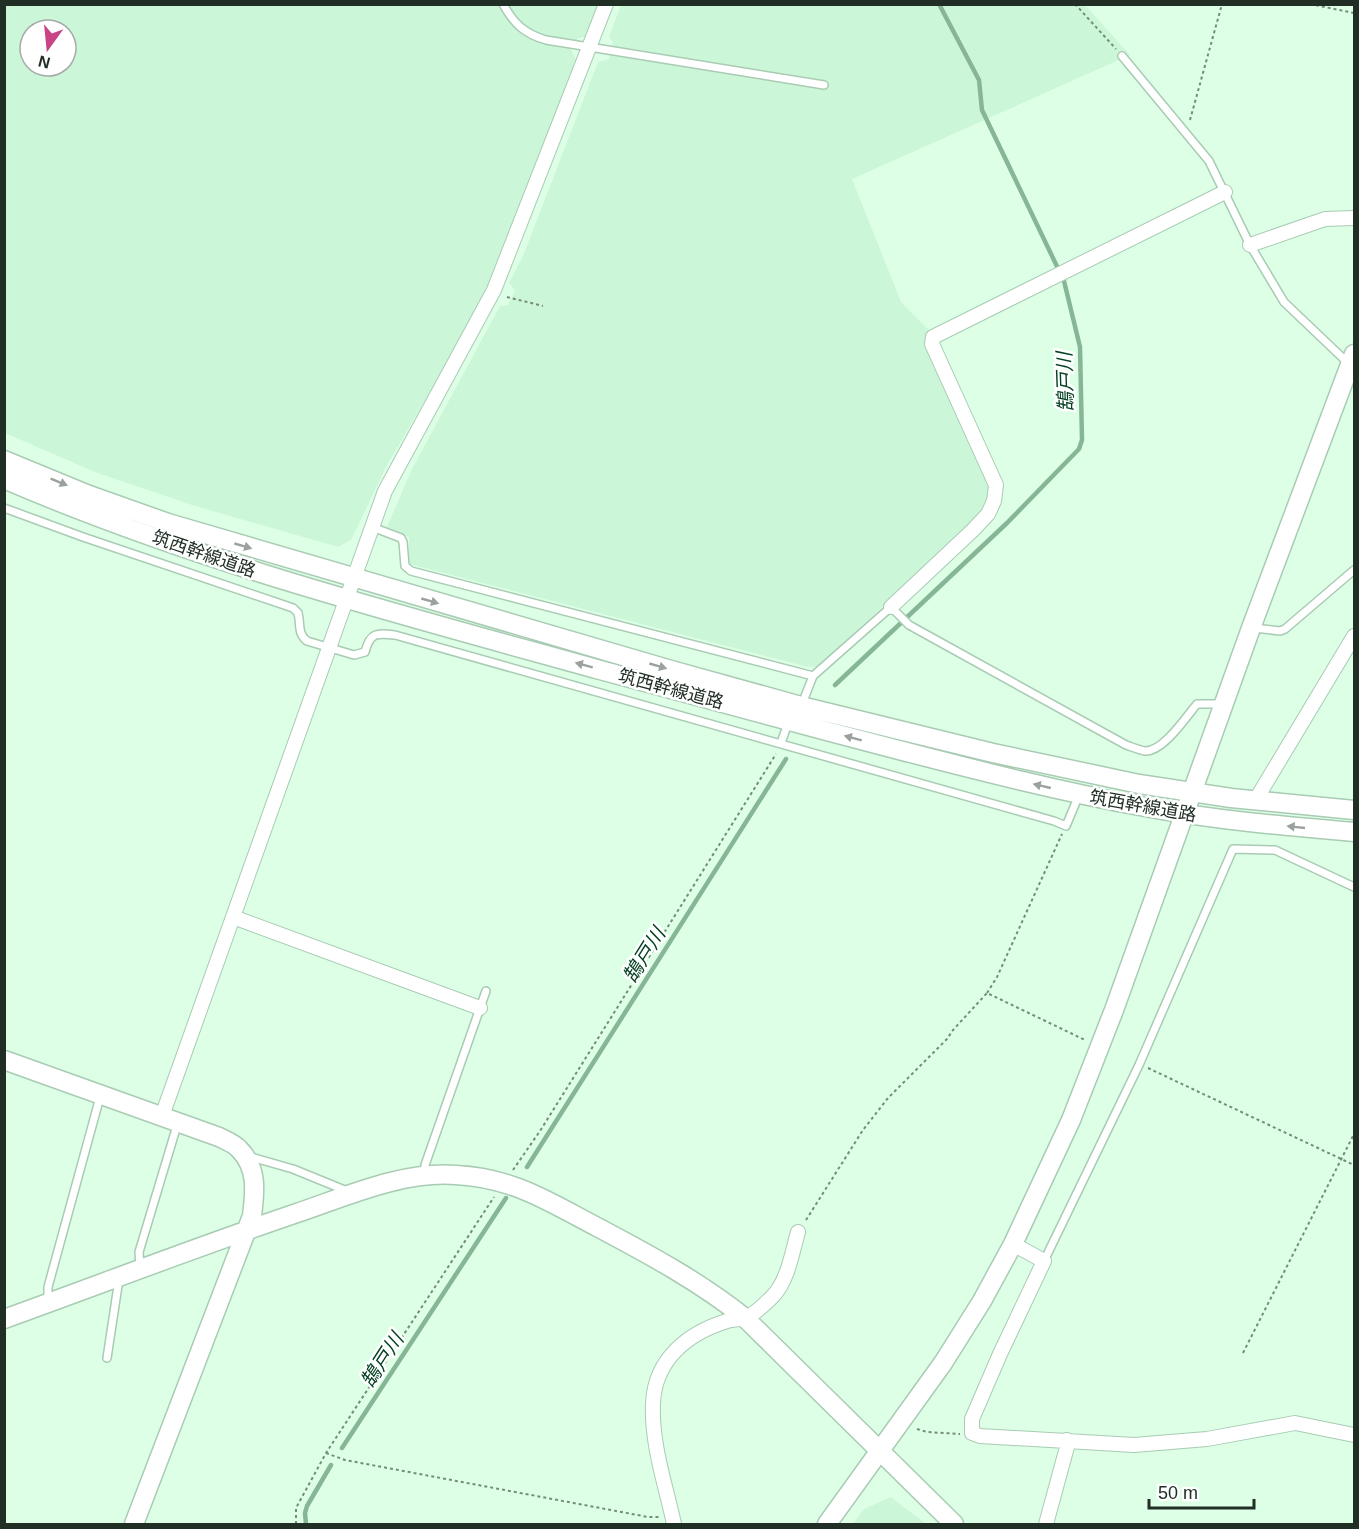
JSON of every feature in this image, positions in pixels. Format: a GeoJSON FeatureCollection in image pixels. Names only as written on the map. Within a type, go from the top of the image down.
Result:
{"type":"FeatureCollection","features":[{"type":"Feature","properties":{"kind":"street"},"geometry":{"type":"LineString","coordinates":[[170,1119],[233,917],[371,527],[392,476],[494,290],[606,4]]}},
{"type":"Feature","properties":{"kind":"street"},"geometry":{"type":"LineString","coordinates":[[891,608],[974,530],[988,514],[994,501],[996,485],[932,344],[933,337],[1225,192]]}},
{"type":"Feature","properties":{"kind":"street"},"geometry":{"type":"LineString","coordinates":[[1250,245],[1325,219],[1354,218]]}},
{"type":"Feature","properties":{"kind":"street"},"geometry":{"type":"LineString","coordinates":[[827,1524],[943,1363],[982,1301],[1013,1244],[1071,1120],[1100,1047],[1251,628],[1353,362]]}},
{"type":"Feature","properties":{"kind":"street","name":"筑西幹線道路"},"geometry":{"type":"LineString","coordinates":[[4,460],[168,524],[801,706],[1073,771],[1255,801],[1354,810]]}},
{"type":"Feature","properties":{"kind":"street","name":"筑西幹線道路"},"geometry":{"type":"LineString","coordinates":[[4,479],[192,551],[345,599],[788,722],[1079,795],[1184,814],[1354,832]]}},
{"type":"Feature","properties":{"kind":"street"},"geometry":{"type":"LineString","coordinates":[[1255,801],[1354,636]]}},
{"type":"Feature","properties":{"kind":"street"},"geometry":{"type":"LineString","coordinates":[[233,917],[480,1008]]}},
{"type":"Feature","properties":{"kind":"street"},"geometry":{"type":"LineString","coordinates":[[4,1060],[219,1137],[239,1149],[252,1169],[256,1185],[252,1216],[134,1524]]}},
{"type":"Feature","properties":{"kind":"street"},"geometry":{"type":"LineString","coordinates":[[4,1319],[352,1194],[424,1175],[454,1175],[504,1182],[527,1190],[678,1271],[717,1296],[745,1318],[954,1524]]}},
{"type":"Feature","properties":{"kind":"street"},"geometry":{"type":"LineString","coordinates":[[673,1520],[655,1437],[653,1402],[656,1387],[670,1354],[679,1346],[728,1320],[745,1318],[775,1294],[782,1282],[798,1232]]}},
{"type":"Feature","properties":{"kind":"street"},"geometry":{"type":"LineString","coordinates":[[1013,1244],[1044,1261],[972,1419],[972,1433],[980,1436],[1134,1445],[1207,1439],[1295,1423],[1354,1435]]}},
{"type":"Feature","properties":{"kind":"street"},"geometry":{"type":"LineString","coordinates":[[1046,1524],[1067,1440]]}},
{"type":"Feature","properties":{"kind":"lane"},"geometry":{"type":"LineString","coordinates":[[503,4],[514,24],[533,36],[589,48],[824,85]]}},
{"type":"Feature","properties":{"kind":"lane"},"geometry":{"type":"LineString","coordinates":[[1122,56],[1209,161],[1250,245],[1284,302],[1353,362]]}},
{"type":"Feature","properties":{"kind":"lane"},"geometry":{"type":"LineString","coordinates":[[4,508],[293,609],[298,614],[302,637],[307,641],[354,655],[365,652],[368,640],[373,636],[395,635],[1054,820],[1066,826],[1079,795]]}},
{"type":"Feature","properties":{"kind":"lane"},"geometry":{"type":"LineString","coordinates":[[371,527],[401,538],[405,566],[411,571],[813,676]]}},
{"type":"Feature","properties":{"kind":"lane"},"geometry":{"type":"LineString","coordinates":[[1251,628],[1285,629],[1354,570]]}},
{"type":"Feature","properties":{"kind":"lane"},"geometry":{"type":"LineString","coordinates":[[801,706],[813,676],[891,608],[909,625],[1126,745],[1147,751],[1157,747],[1166,741],[1197,704],[1224,704]]}},
{"type":"Feature","properties":{"kind":"lane"},"geometry":{"type":"LineString","coordinates":[[781,743],[788,722]]}},
{"type":"Feature","properties":{"kind":"lane"},"geometry":{"type":"LineString","coordinates":[[1044,1261],[1139,1065],[1233,849],[1275,850],[1354,887]]}},
{"type":"Feature","properties":{"kind":"lane"},"geometry":{"type":"LineString","coordinates":[[424,1175],[425,1165],[486,991]]}},
{"type":"Feature","properties":{"kind":"lane"},"geometry":{"type":"LineString","coordinates":[[49,1303],[48,1287],[101,1095]]}},
{"type":"Feature","properties":{"kind":"lane"},"geometry":{"type":"LineString","coordinates":[[141,1270],[139,1252],[170,1119]]}},
{"type":"Feature","properties":{"kind":"lane"},"geometry":{"type":"LineString","coordinates":[[242,1154],[293,1169],[339,1186],[352,1194]]}},
{"type":"Feature","properties":{"kind":"lane"},"geometry":{"type":"LineString","coordinates":[[107,1358],[119,1277]]}},
{"type":"Feature","properties":{"kind":"path"},"geometry":{"type":"LineString","coordinates":[[1075,4],[1122,56]]}},
{"type":"Feature","properties":{"kind":"path"},"geometry":{"type":"LineString","coordinates":[[1187,132],[1222,4]]}},
{"type":"Feature","properties":{"kind":"path"},"geometry":{"type":"LineString","coordinates":[[1310,4],[1354,13]]}},
{"type":"Feature","properties":{"kind":"path"},"geometry":{"type":"LineString","coordinates":[[494,290],[511,298],[543,306]]}},
{"type":"Feature","properties":{"kind":"path"},"geometry":{"type":"LineString","coordinates":[[296,1524],[296,1508],[326,1453],[504,1182],[547,1121],[781,743]]}},
{"type":"Feature","properties":{"kind":"path"},"geometry":{"type":"LineString","coordinates":[[798,1232],[863,1130],[888,1098],[947,1039],[987,993],[997,977],[1066,826]]}},
{"type":"Feature","properties":{"kind":"path"},"geometry":{"type":"LineString","coordinates":[[987,993],[1100,1047]]}},
{"type":"Feature","properties":{"kind":"path"},"geometry":{"type":"LineString","coordinates":[[1139,1065],[1354,1165]]}},
{"type":"Feature","properties":{"kind":"path"},"geometry":{"type":"LineString","coordinates":[[1243,1353],[1343,1160],[1354,1134]]}},
{"type":"Feature","properties":{"kind":"path"},"geometry":{"type":"LineString","coordinates":[[917,1429],[927,1432],[972,1433]]}},
{"type":"Feature","properties":{"kind":"path"},"geometry":{"type":"LineString","coordinates":[[326,1453],[345,1460],[673,1520]]}},
{"type":"Feature","properties":{"kind":"shaded area"},"geometry":{"type":"Polygon","coordinates":[[[5,5],[599,5],[586,37],[578,38],[571,50],[576,60],[496,269],[478,309],[386,467],[351,540],[338,547],[192,505],[95,472],[5,433],[5,5]]]}},
{"type":"Feature","properties":{"kind":"shaded area"},"geometry":{"type":"Polygon","coordinates":[[[621,5],[1085,5],[1130,55],[852,179],[901,302],[930,331],[991,483],[992,494],[985,511],[821,664],[815,667],[409,564],[409,537],[387,527],[412,469],[500,306],[508,305],[515,290],[509,283],[523,256],[598,62],[609,59],[613,42],[609,37],[621,5]]]}},
{"type":"Feature","properties":{"kind":"shaded area"},"geometry":{"type":"Polygon","coordinates":[[[891,1497],[926,1524],[853,1524],[864,1509],[891,1497]]]}},
{"type":"Feature","properties":{"kind":"waterway","name":"鵠戸川"},"geometry":{"type":"LineString","coordinates":[[835,685],[1007,523],[1079,449],[1082,440],[1080,347],[1064,281],[982,110],[979,80],[939,4]]}},
{"type":"Feature","properties":{"kind":"waterway","name":"鵠戸川"},"geometry":{"type":"LineString","coordinates":[[527,1167],[786,759]]}},
{"type":"Feature","properties":{"kind":"waterway","name":"鵠戸川"},"geometry":{"type":"LineString","coordinates":[[342,1448],[506,1198]]}},
{"type":"Feature","properties":{"kind":"waterway","name":"鵠戸川"},"geometry":{"type":"LineString","coordinates":[[306,1524],[307,1506],[331,1465]]}}]}
